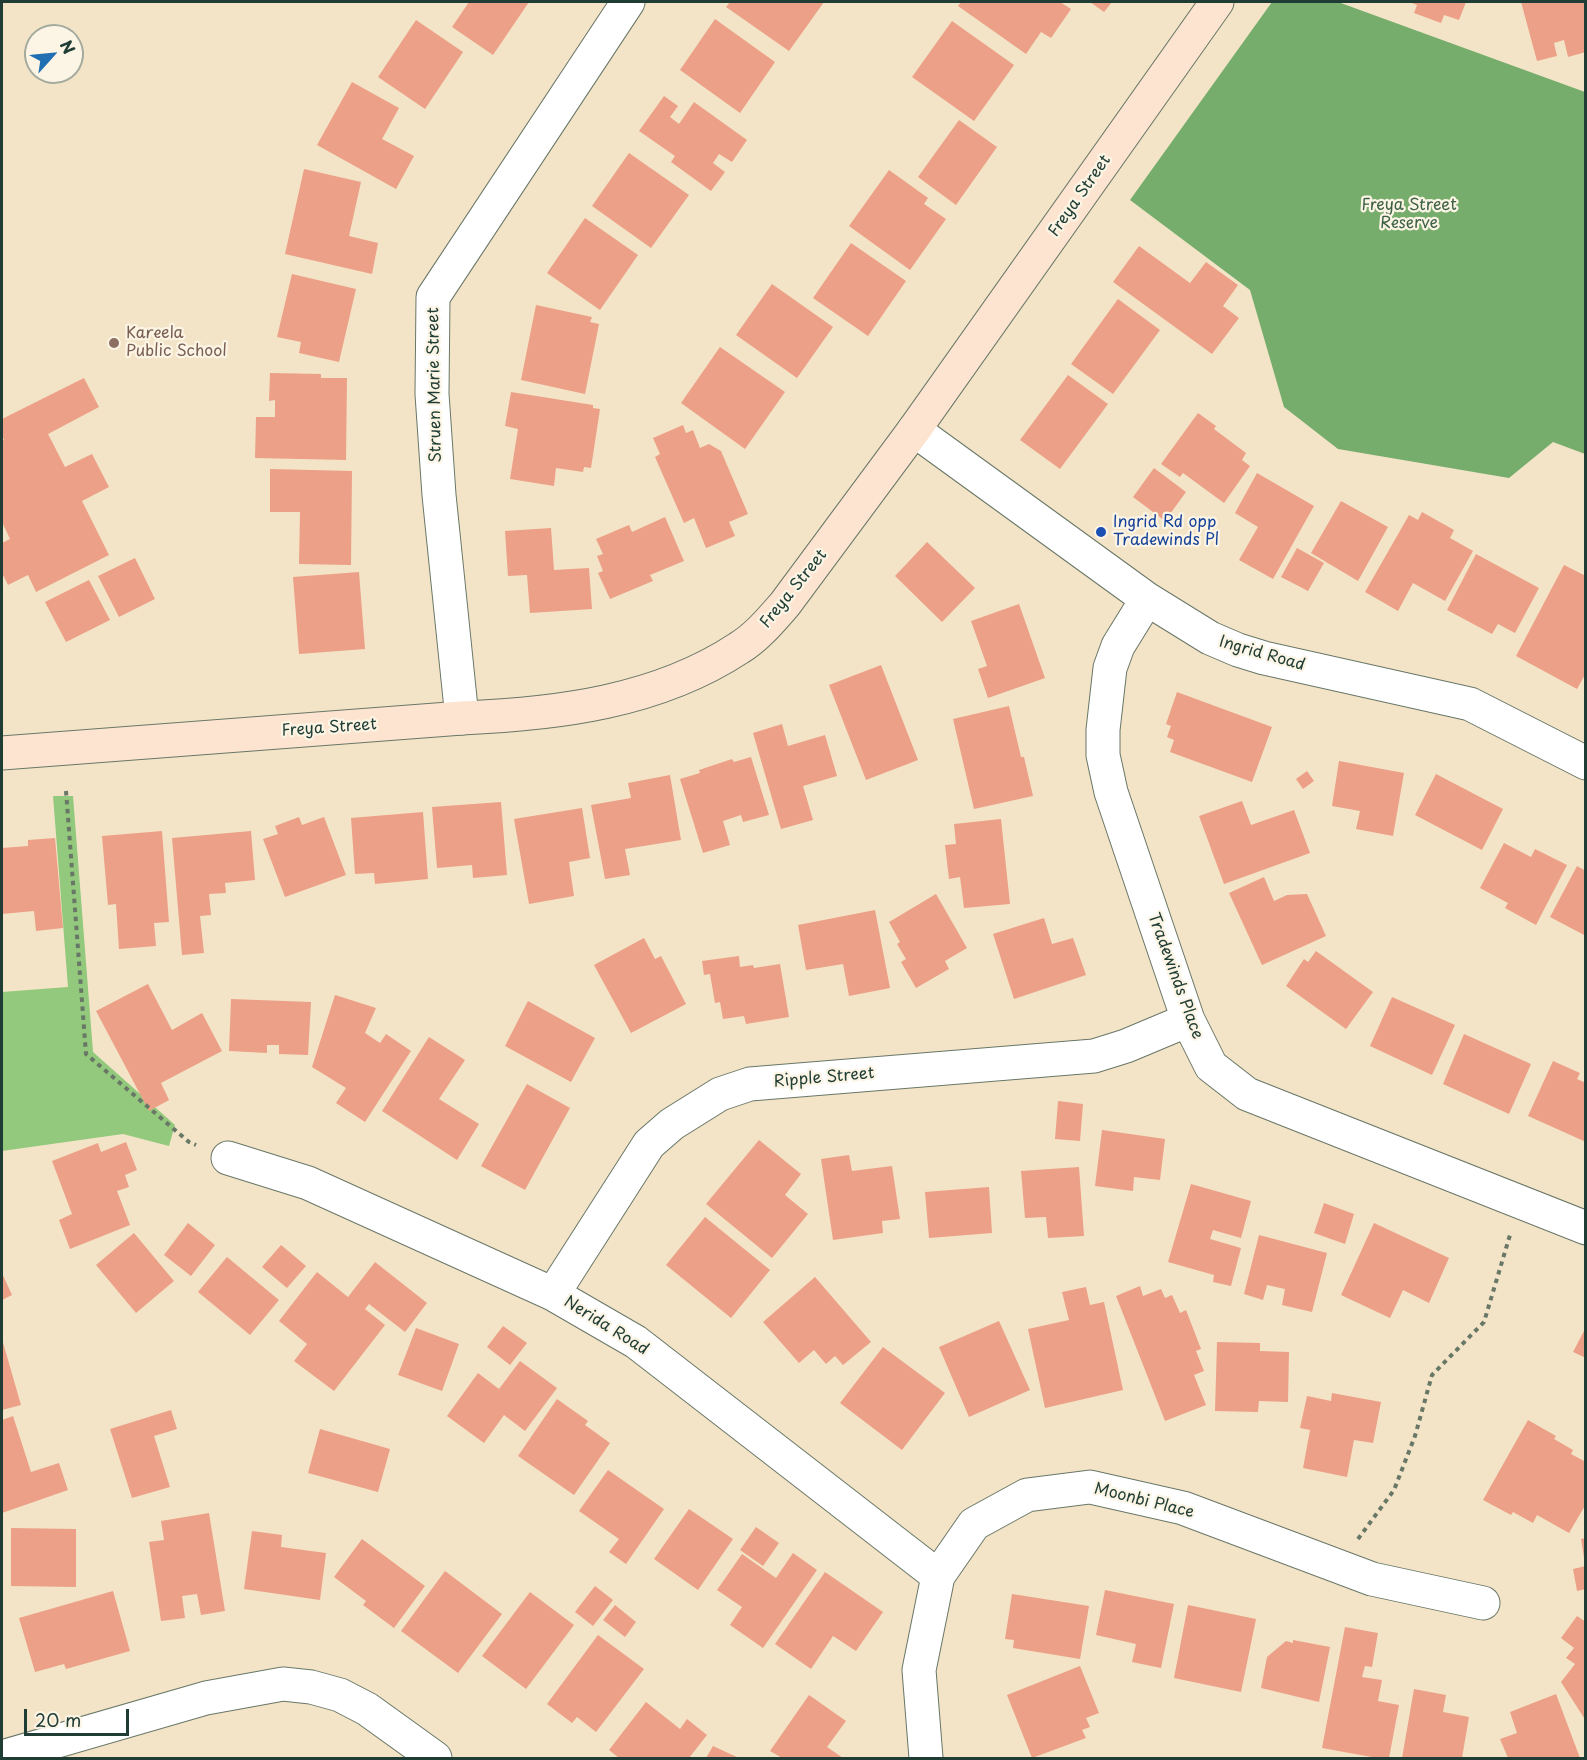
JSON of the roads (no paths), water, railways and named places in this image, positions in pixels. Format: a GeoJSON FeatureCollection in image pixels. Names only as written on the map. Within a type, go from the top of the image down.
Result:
{"type":"FeatureCollection","features":[{"type":"Feature","properties":{"kind":"street","name":"Struen Marie Street"},"geometry":{"type":"LineString","coordinates":[[462,718],[432,406],[433,297],[628,2]]}},
{"type":"Feature","properties":{"kind":"street","name":"Freya Street"},"geometry":{"type":"LineString","coordinates":[[2,753],[462,718],[521,716],[566,710],[616,700],[677,679],[739,648],[763,628],[785,604],[914,430],[1217,2]]}},
{"type":"Feature","properties":{"kind":"street","name":"Ingrid Road"},"geometry":{"type":"LineString","coordinates":[[914,430],[1147,599],[1210,638],[1264,658],[1470,704],[1586,763]]}},
{"type":"Feature","properties":{"kind":"street","name":"Tradewinds Place"},"geometry":{"type":"LineString","coordinates":[[1147,599],[1118,645],[1110,668],[1102,755],[1111,792],[1188,1020],[1211,1066],[1247,1094],[1586,1228]]}},
{"type":"Feature","properties":{"kind":"street","name":"Ripple Street"},"geometry":{"type":"LineString","coordinates":[[553,1294],[648,1144],[672,1124],[720,1094],[750,1084],[1094,1056],[1126,1046],[1188,1020]]}},
{"type":"Feature","properties":{"kind":"street","name":"Nerida Road"},"geometry":{"type":"LineString","coordinates":[[228,1158],[308,1183],[553,1294],[636,1342],[938,1576]]}},
{"type":"Feature","properties":{"kind":"street","name":"Moonbi Place"},"geometry":{"type":"LineString","coordinates":[[926,1758],[919,1670],[938,1576],[974,1524],[1027,1495],[1090,1487],[1184,1508],[1372,1579],[1483,1603]]}},
{"type":"Feature","properties":{"kind":"street"},"geometry":{"type":"LineString","coordinates":[[2,1757],[206,1698],[283,1684],[311,1687],[340,1695],[367,1709],[435,1758]]}},
{"type":"Feature","properties":{"kind":"place","name":"Kareela Public School"},"geometry":{"type":"Point","coordinates":[114,343]}},
{"type":"Feature","properties":{"kind":"place","name":"Ingrid Rd opp Tradewinds Pl"},"geometry":{"type":"Point","coordinates":[1101,532]}},
{"type":"Feature","properties":{"kind":"park label","name":"Freya Street Reserve"},"geometry":{"type":"Point","coordinates":[1409,215]}}]}
